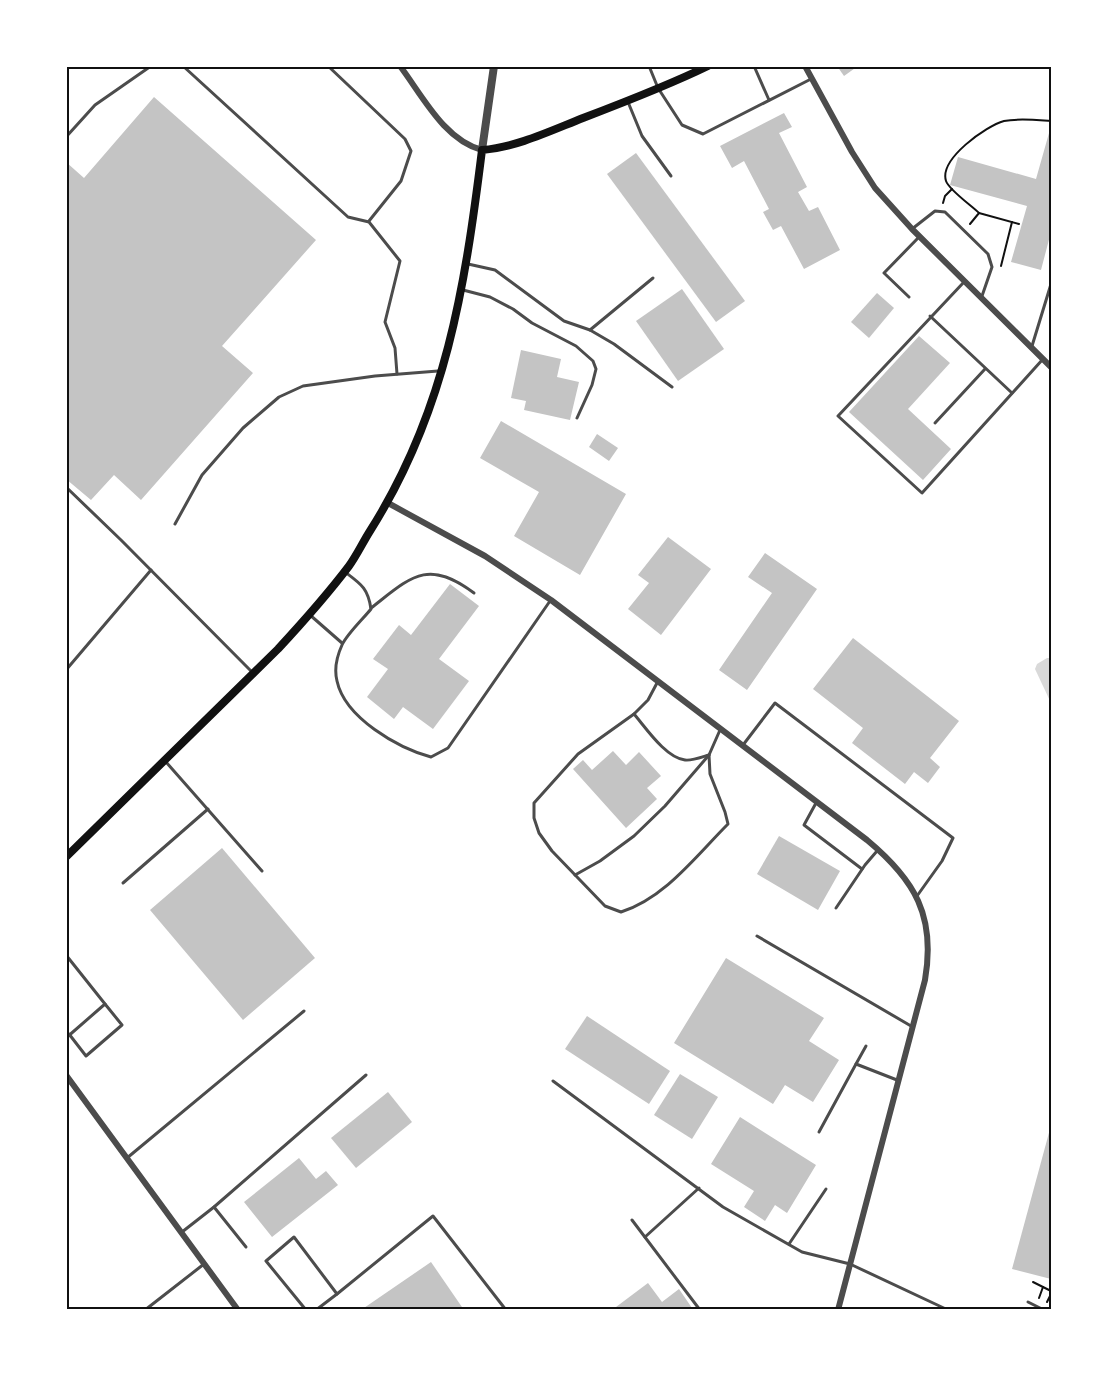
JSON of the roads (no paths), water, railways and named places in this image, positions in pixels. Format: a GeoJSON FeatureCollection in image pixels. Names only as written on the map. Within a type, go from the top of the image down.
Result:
{"type":"FeatureCollection","features":[{"type":"Feature","properties":{"kind":"main road"},"geometry":{"type":"LineString","coordinates":[[66,857],[254,674],[309,615],[344,572],[388,502],[414,450],[452,337],[462,290],[482,150],[513,144],[628,101],[708,66]]}},
{"type":"Feature","properties":{"kind":"street"},"geometry":{"type":"LineString","coordinates":[[400,66],[450,131],[470,147],[482,150],[494,66]]}},
{"type":"Feature","properties":{"kind":"street"},"geometry":{"type":"LineString","coordinates":[[805,66],[863,171],[890,206],[1051,367]]}},
{"type":"Feature","properties":{"kind":"street"},"geometry":{"type":"LineString","coordinates":[[388,502],[486,556],[551,600],[878,849],[890,859],[908,881],[928,930],[930,955],[838,1310]]}},
{"type":"Feature","properties":{"kind":"street"},"geometry":{"type":"LineString","coordinates":[[66,1075],[238,1310]]}},
{"type":"Feature","properties":{"kind":"lane"},"geometry":{"type":"LineString","coordinates":[[66,136],[95,105],[145,67],[151,66]]}},
{"type":"Feature","properties":{"kind":"lane"},"geometry":{"type":"LineString","coordinates":[[183,66],[348,218],[369,222],[400,261],[385,322],[395,348],[397,374]]}},
{"type":"Feature","properties":{"kind":"lane"},"geometry":{"type":"LineString","coordinates":[[328,66],[405,139],[411,151],[401,181],[369,222]]}},
{"type":"Feature","properties":{"kind":"lane"},"geometry":{"type":"LineString","coordinates":[[649,66],[658,88],[682,125],[703,134],[812,79]]}},
{"type":"Feature","properties":{"kind":"lane"},"geometry":{"type":"LineString","coordinates":[[754,66],[769,100]]}},
{"type":"Feature","properties":{"kind":"lane"},"geometry":{"type":"LineString","coordinates":[[628,101],[642,136],[671,176]]}},
{"type":"Feature","properties":{"kind":"lane"},"geometry":{"type":"LineString","coordinates":[[912,229],[935,211],[945,212],[964,230],[988,254],[991,268],[981,297]]}},
{"type":"Feature","properties":{"kind":"lane"},"geometry":{"type":"LineString","coordinates":[[909,297],[884,273],[920,236]]}},
{"type":"Feature","properties":{"kind":"lane"},"geometry":{"type":"LineString","coordinates":[[466,263],[495,270],[564,321],[590,330],[614,344],[672,387]]}},
{"type":"Feature","properties":{"kind":"lane"},"geometry":{"type":"LineString","coordinates":[[590,330],[653,278]]}},
{"type":"Feature","properties":{"kind":"lane"},"geometry":{"type":"LineString","coordinates":[[965,281],[838,416],[922,493],[1043,359]]}},
{"type":"Feature","properties":{"kind":"lane"},"geometry":{"type":"LineString","coordinates":[[1032,348],[1051,284]]}},
{"type":"Feature","properties":{"kind":"lane"},"geometry":{"type":"LineString","coordinates":[[462,290],[489,297],[513,309],[532,323],[576,346],[593,361],[596,369],[592,384],[577,418]]}},
{"type":"Feature","properties":{"kind":"lane"},"geometry":{"type":"LineString","coordinates":[[930,316],[1012,393]]}},
{"type":"Feature","properties":{"kind":"lane"},"geometry":{"type":"LineString","coordinates":[[935,423],[985,369]]}},
{"type":"Feature","properties":{"kind":"lane"},"geometry":{"type":"LineString","coordinates":[[175,524],[202,475],[243,428],[279,397],[303,386],[442,370]]}},
{"type":"Feature","properties":{"kind":"lane"},"geometry":{"type":"LineString","coordinates":[[66,487],[254,674]]}},
{"type":"Feature","properties":{"kind":"lane"},"geometry":{"type":"LineString","coordinates":[[66,670],[151,570]]}},
{"type":"Feature","properties":{"kind":"lane"},"geometry":{"type":"LineString","coordinates":[[344,572],[369,594],[371,609]]}},
{"type":"Feature","properties":{"kind":"lane"},"geometry":{"type":"LineString","coordinates":[[474,593],[459,582],[434,573],[416,576],[371,609],[342,643],[335,668],[337,683],[351,708],[386,739],[413,752],[431,757],[448,748],[551,600]]}},
{"type":"Feature","properties":{"kind":"lane"},"geometry":{"type":"LineString","coordinates":[[309,615],[342,643]]}},
{"type":"Feature","properties":{"kind":"lane"},"geometry":{"type":"LineString","coordinates":[[658,681],[648,700],[634,714],[578,754],[534,803],[534,818],[539,833],[552,851],[605,906],[621,912],[637,907],[656,895],[728,824],[726,812],[710,774],[709,755]]}},
{"type":"Feature","properties":{"kind":"lane"},"geometry":{"type":"LineString","coordinates":[[743,745],[775,703],[953,838],[942,861],[916,897]]}},
{"type":"Feature","properties":{"kind":"lane"},"geometry":{"type":"LineString","coordinates":[[634,714],[661,745],[677,757],[685,760],[709,755]]}},
{"type":"Feature","properties":{"kind":"lane"},"geometry":{"type":"LineString","coordinates":[[575,875],[600,861],[633,836],[665,806],[709,755],[721,728]]}},
{"type":"Feature","properties":{"kind":"lane"},"geometry":{"type":"LineString","coordinates":[[164,760],[262,871]]}},
{"type":"Feature","properties":{"kind":"lane"},"geometry":{"type":"LineString","coordinates":[[817,802],[804,825],[862,869]]}},
{"type":"Feature","properties":{"kind":"lane"},"geometry":{"type":"LineString","coordinates":[[123,883],[208,809]]}},
{"type":"Feature","properties":{"kind":"lane"},"geometry":{"type":"LineString","coordinates":[[836,908],[878,849]]}},
{"type":"Feature","properties":{"kind":"lane"},"geometry":{"type":"LineString","coordinates":[[758,936],[913,1027]]}},
{"type":"Feature","properties":{"kind":"lane"},"geometry":{"type":"LineString","coordinates":[[66,955],[122,1024],[86,1056],[68,1036],[105,1004]]}},
{"type":"Feature","properties":{"kind":"lane"},"geometry":{"type":"LineString","coordinates":[[127,1158],[304,1011]]}},
{"type":"Feature","properties":{"kind":"lane"},"geometry":{"type":"LineString","coordinates":[[819,1132],[866,1046]]}},
{"type":"Feature","properties":{"kind":"lane"},"geometry":{"type":"LineString","coordinates":[[856,1064],[898,1081]]}},
{"type":"Feature","properties":{"kind":"lane"},"geometry":{"type":"LineString","coordinates":[[181,1233],[366,1075]]}},
{"type":"Feature","properties":{"kind":"lane"},"geometry":{"type":"LineString","coordinates":[[553,1081],[723,1207],[802,1252],[850,1264],[948,1310]]}},
{"type":"Feature","properties":{"kind":"lane"},"geometry":{"type":"LineString","coordinates":[[645,1237],[699,1188]]}},
{"type":"Feature","properties":{"kind":"lane"},"geometry":{"type":"LineString","coordinates":[[789,1244],[826,1189]]}},
{"type":"Feature","properties":{"kind":"lane"},"geometry":{"type":"LineString","coordinates":[[214,1207],[246,1246]]}},
{"type":"Feature","properties":{"kind":"lane"},"geometry":{"type":"LineString","coordinates":[[316,1310],[433,1215],[506,1310]]}},
{"type":"Feature","properties":{"kind":"lane"},"geometry":{"type":"LineString","coordinates":[[632,1220],[700,1310]]}},
{"type":"Feature","properties":{"kind":"lane"},"geometry":{"type":"LineString","coordinates":[[306,1310],[266,1261],[294,1237],[337,1294]]}},
{"type":"Feature","properties":{"kind":"lane"},"geometry":{"type":"LineString","coordinates":[[146,1310],[204,1264]]}},
{"type":"Feature","properties":{"kind":"lane"},"geometry":{"type":"LineString","coordinates":[[1028,1302],[1044,1310]]}}]}
